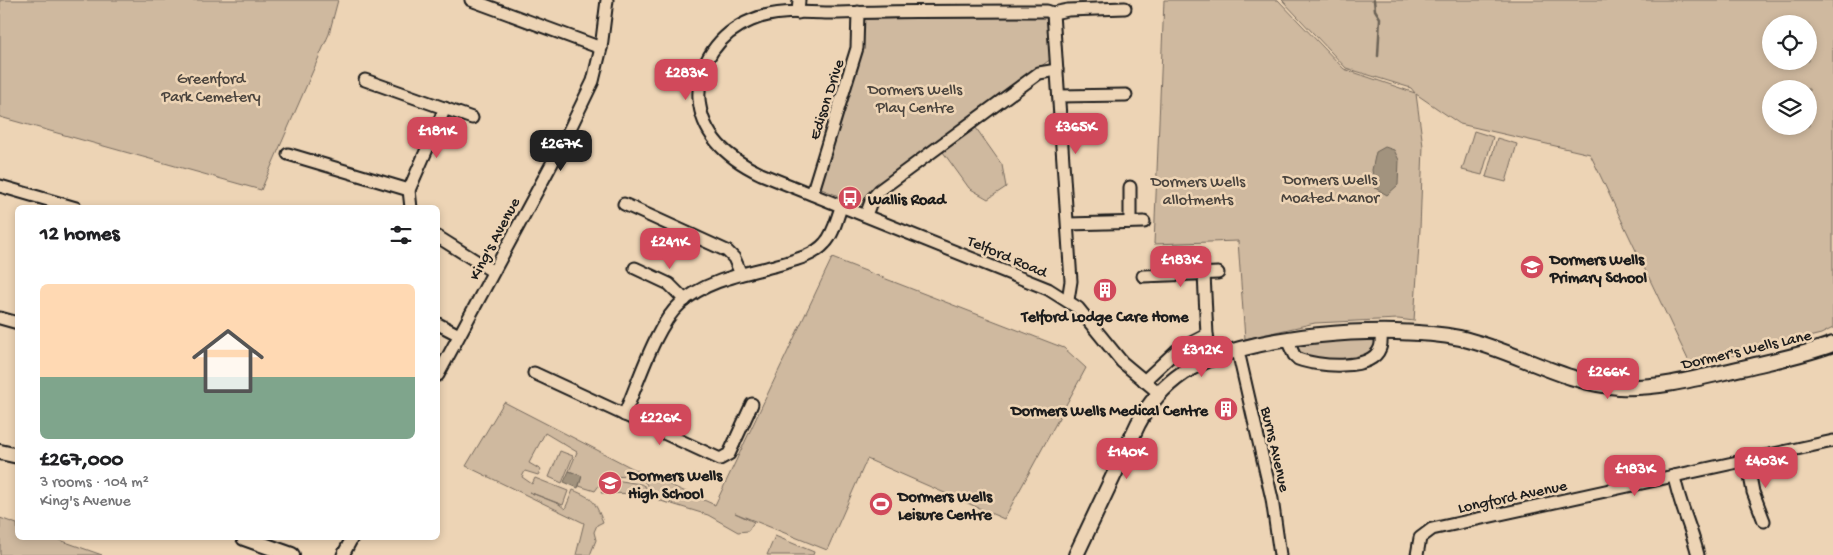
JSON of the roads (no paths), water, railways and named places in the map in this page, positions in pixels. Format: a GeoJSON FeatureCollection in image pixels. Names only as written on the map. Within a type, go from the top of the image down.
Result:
{"type":"FeatureCollection","features":[{"type":"Feature","properties":{"kind":"street"},"geometry":{"type":"LineString","coordinates":[[471,0],[601,48]]}},
{"type":"Feature","properties":{"kind":"street","name":"King's Avenue"},"geometry":{"type":"LineString","coordinates":[[440,372],[593,81],[601,48],[607,0]]}},
{"type":"Feature","properties":{"kind":"street"},"geometry":{"type":"LineString","coordinates":[[798,0],[798,13]]}},
{"type":"Feature","properties":{"kind":"street","name":"Telford Road"},"geometry":{"type":"LineString","coordinates":[[1125,8],[1068,10],[1053,13],[1047,11],[858,12],[798,13],[760,17],[739,25],[713,49],[705,63],[700,80],[699,97],[705,123],[712,138],[724,152],[749,169],[1030,281],[1068,300],[1086,316],[1122,362],[1159,393]]}},
{"type":"Feature","properties":{"kind":"street","name":"Edison Drive"},"geometry":{"type":"LineString","coordinates":[[812,194],[858,48],[858,12]]}},
{"type":"Feature","properties":{"kind":"street"},"geometry":{"type":"LineString","coordinates":[[1053,13],[1068,224],[1071,282],[1068,300]]}},
{"type":"Feature","properties":{"kind":"street"},"geometry":{"type":"LineString","coordinates":[[866,215],[872,199],[880,190],[1032,78],[1044,71],[1057,70]]}},
{"type":"Feature","properties":{"kind":"street"},"geometry":{"type":"LineString","coordinates":[[365,80],[472,118]]}},
{"type":"Feature","properties":{"kind":"street"},"geometry":{"type":"LineString","coordinates":[[1059,96],[1126,95]]}},
{"type":"Feature","properties":{"kind":"street"},"geometry":{"type":"LineString","coordinates":[[411,205],[409,190],[445,108]]}},
{"type":"Feature","properties":{"kind":"street"},"geometry":{"type":"LineString","coordinates":[[288,154],[409,190]]}},
{"type":"Feature","properties":{"kind":"street"},"geometry":{"type":"LineString","coordinates":[[0,186],[66,205]]}},
{"type":"Feature","properties":{"kind":"street"},"geometry":{"type":"LineString","coordinates":[[1130,187],[1130,222]]}},
{"type":"Feature","properties":{"kind":"street"},"geometry":{"type":"LineString","coordinates":[[624,204],[727,251],[734,258],[741,274]]}},
{"type":"Feature","properties":{"kind":"street"},"geometry":{"type":"LineString","coordinates":[[624,416],[663,326],[685,300],[712,285],[741,274],[796,260],[819,249],[827,241],[842,205]]}},
{"type":"Feature","properties":{"kind":"street"},"geometry":{"type":"LineString","coordinates":[[1068,224],[1144,222]]}},
{"type":"Feature","properties":{"kind":"street"},"geometry":{"type":"LineString","coordinates":[[440,238],[492,271]]}},
{"type":"Feature","properties":{"kind":"street"},"geometry":{"type":"LineString","coordinates":[[635,268],[669,284],[685,300]]}},
{"type":"Feature","properties":{"kind":"street"},"geometry":{"type":"LineString","coordinates":[[1143,276],[1218,273]]}},
{"type":"Feature","properties":{"kind":"street"},"geometry":{"type":"LineString","coordinates":[[1204,274],[1207,335],[1211,358]]}},
{"type":"Feature","properties":{"kind":"street"},"geometry":{"type":"LineString","coordinates":[[0,318],[15,322]]}},
{"type":"Feature","properties":{"kind":"street"},"geometry":{"type":"LineString","coordinates":[[440,325],[459,336]]}},
{"type":"Feature","properties":{"kind":"street"},"geometry":{"type":"LineString","coordinates":[[1287,340],[1298,359],[1339,366],[1362,361],[1376,353],[1380,348],[1381,332]]}},
{"type":"Feature","properties":{"kind":"street","name":"Dormer's Wells Lane"},"geometry":{"type":"LineString","coordinates":[[1076,555],[1138,424],[1159,393],[1184,372],[1211,358],[1287,340],[1321,335],[1381,332],[1430,334],[1461,338],[1586,381],[1633,387],[1673,382],[1716,373],[1833,344]]}},
{"type":"Feature","properties":{"kind":"street"},"geometry":{"type":"LineString","coordinates":[[1144,381],[1176,351],[1207,335]]}},
{"type":"Feature","properties":{"kind":"street","name":"Burns Avenue"},"geometry":{"type":"LineString","coordinates":[[1238,351],[1272,499],[1280,555]]}},
{"type":"Feature","properties":{"kind":"street"},"geometry":{"type":"LineString","coordinates":[[534,373],[720,459],[729,454],[752,404]]}},
{"type":"Feature","properties":{"kind":"street","name":"Longford Avenue"},"geometry":{"type":"LineString","coordinates":[[1417,555],[1420,538],[1432,529],[1833,441]]}},
{"type":"Feature","properties":{"kind":"street"},"geometry":{"type":"LineString","coordinates":[[0,452],[15,455]]}},
{"type":"Feature","properties":{"kind":"street"},"geometry":{"type":"LineString","coordinates":[[1747,460],[1753,492],[1764,521]]}},
{"type":"Feature","properties":{"kind":"street"},"geometry":{"type":"LineString","coordinates":[[1674,476],[1679,500],[1690,524],[1698,555]]}},
{"type":"Feature","properties":{"kind":"street"},"geometry":{"type":"LineString","coordinates":[[250,540],[292,555]]}},
{"type":"Feature","properties":{"kind":"street"},"geometry":{"type":"LineString","coordinates":[[343,555],[351,540]]}},
{"type":"Feature","properties":{"kind":"waterway"},"geometry":{"type":"LineString","coordinates":[[1374,0],[1375,10],[1380,18],[1378,56]]}},
{"type":"Feature","properties":{"kind":"place","name":"Wallis Road"},"geometry":{"type":"Point","coordinates":[850,198]}},
{"type":"Feature","properties":{"kind":"place","name":"Dormers Wells Primary School"},"geometry":{"type":"Point","coordinates":[1532,267]}},
{"type":"Feature","properties":{"kind":"place","name":"Telford Lodge Care Home"},"geometry":{"type":"Point","coordinates":[1105,290]}},
{"type":"Feature","properties":{"kind":"place","name":"Dormers Wells Medical Centre"},"geometry":{"type":"Point","coordinates":[1226,409]}},
{"type":"Feature","properties":{"kind":"place","name":"Dormers Wells High School"},"geometry":{"type":"Point","coordinates":[610,483]}},
{"type":"Feature","properties":{"kind":"place","name":"Dormers Wells Leisure Centre"},"geometry":{"type":"Point","coordinates":[881,504]}},
{"type":"Feature","properties":{"kind":"park label","name":"Greenford Park Cemetery"},"geometry":{"type":"Point","coordinates":[211,86]}},
{"type":"Feature","properties":{"kind":"park label","name":"Dormers Wells Play Centre"},"geometry":{"type":"Point","coordinates":[915,97]}},
{"type":"Feature","properties":{"kind":"park label","name":"Dormers Wells Moated Manor"},"geometry":{"type":"Point","coordinates":[1330,187]}},
{"type":"Feature","properties":{"kind":"park label","name":"Dormers Wells allotments"},"geometry":{"type":"Point","coordinates":[1198,189]}}]}
